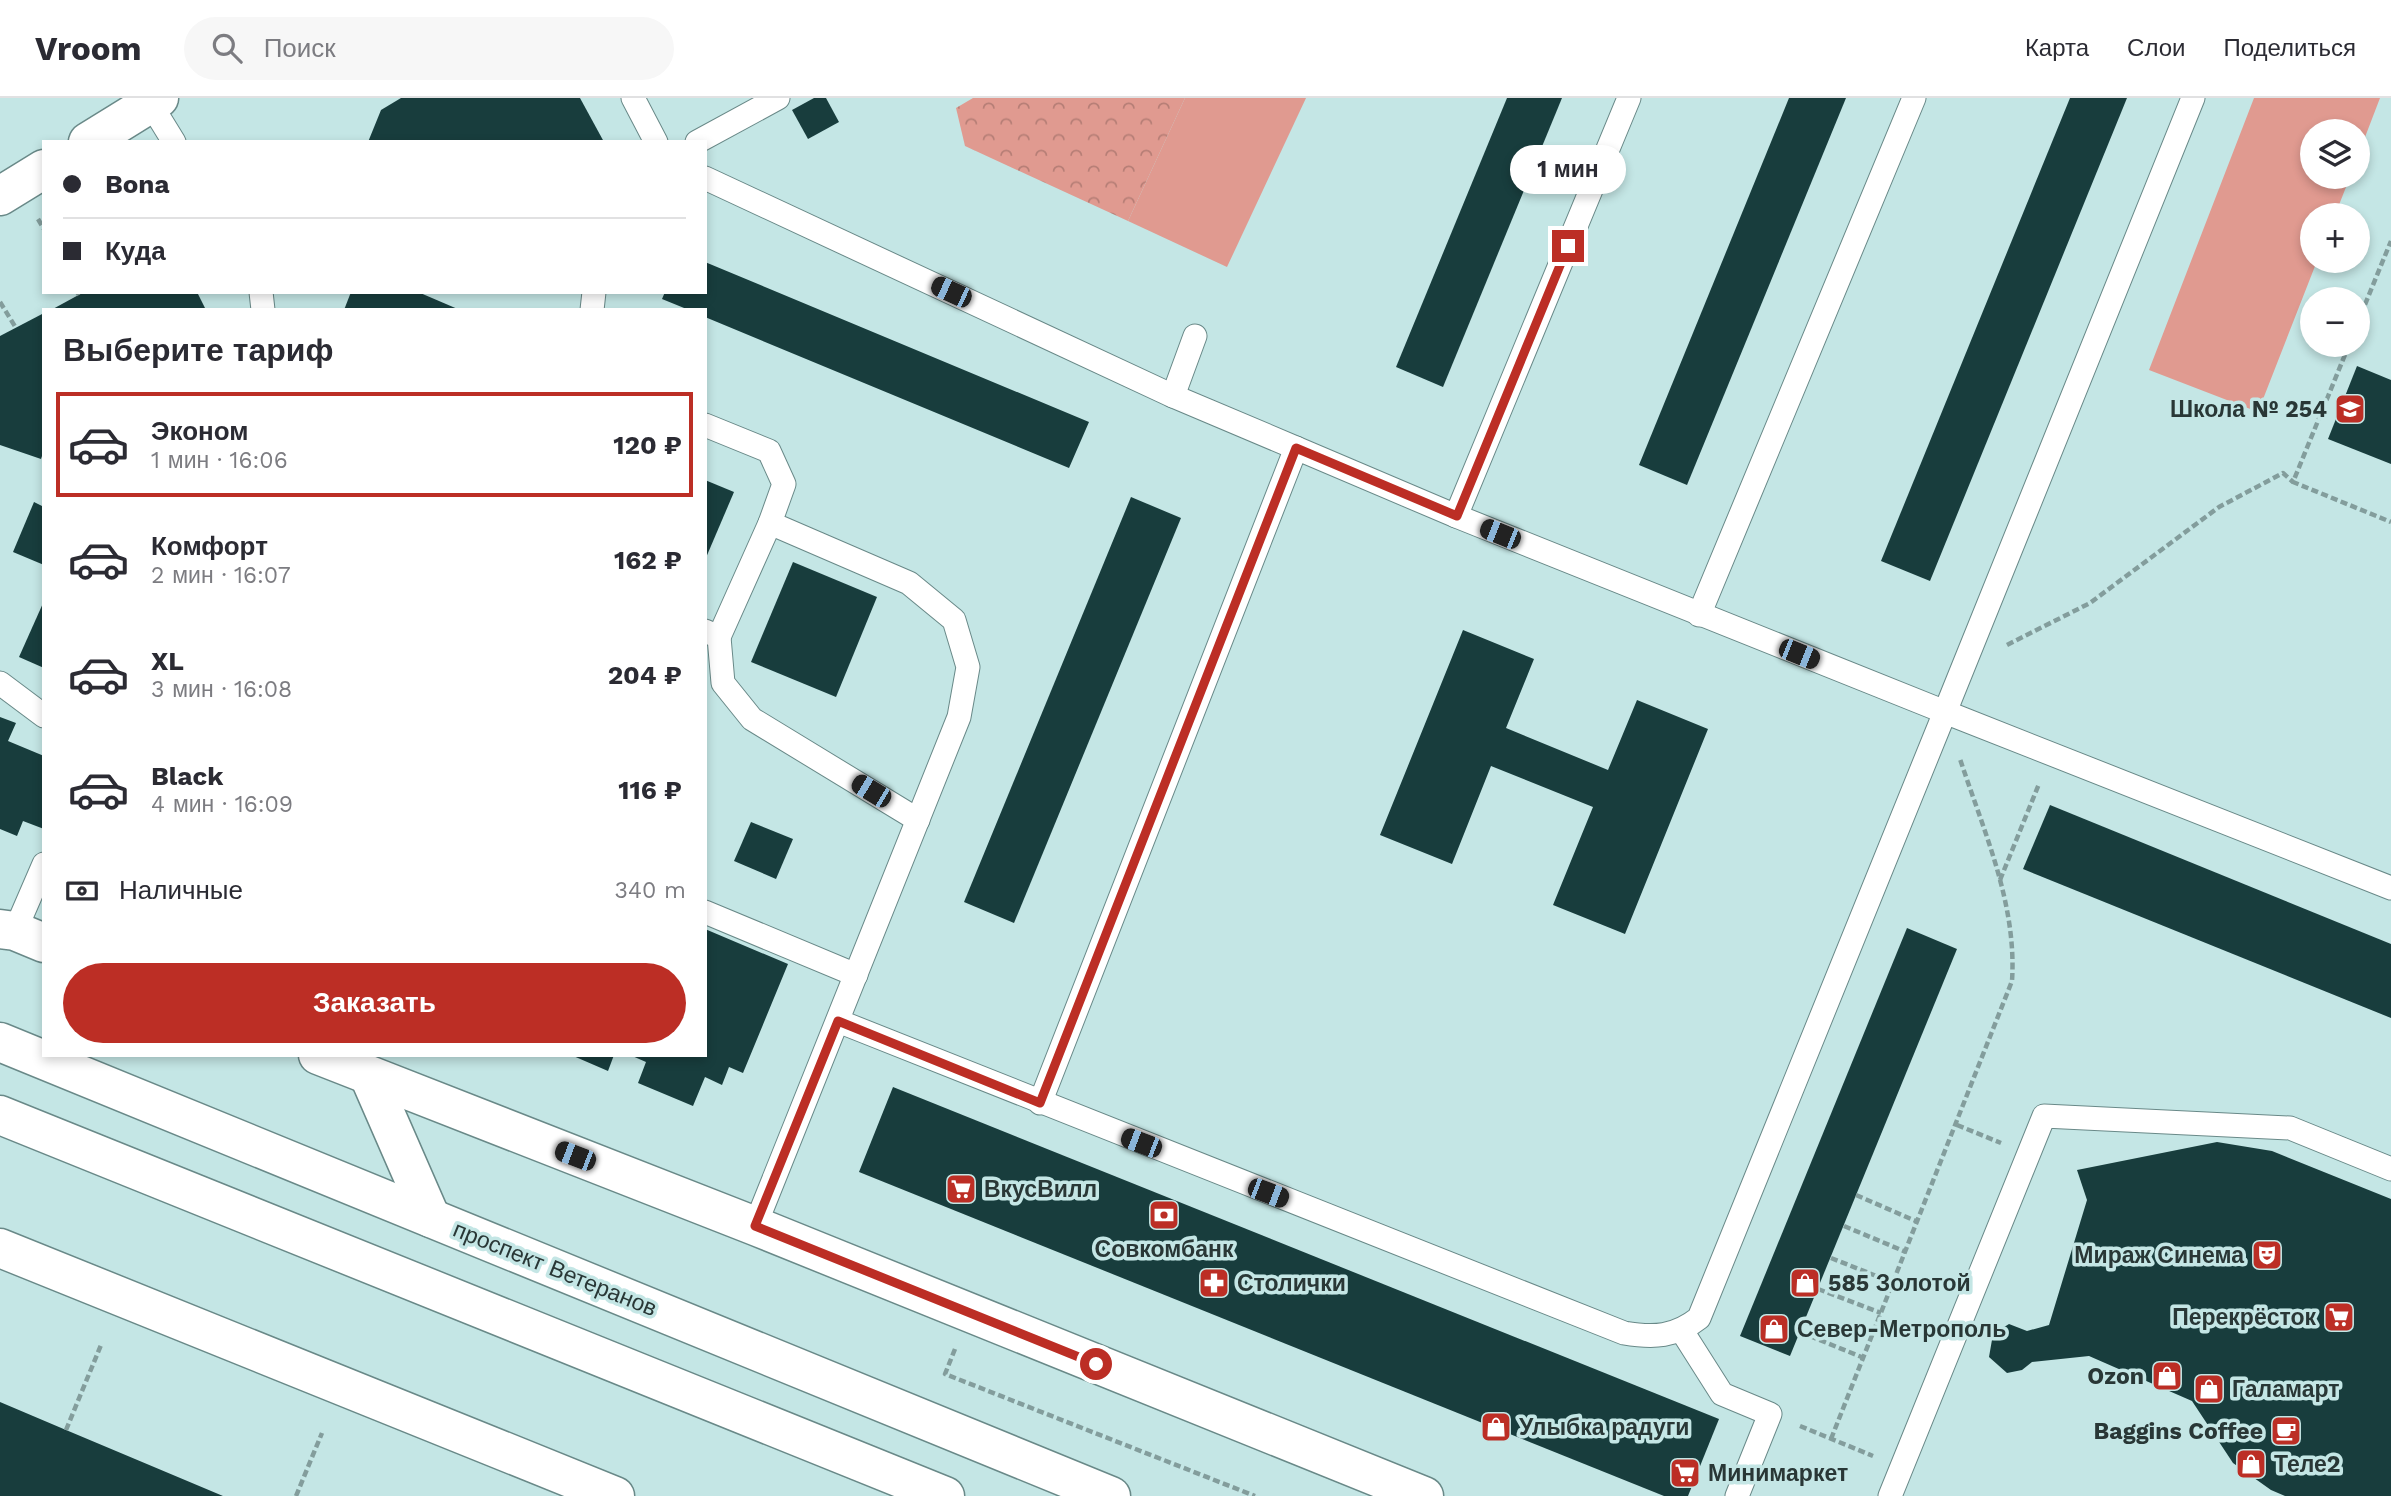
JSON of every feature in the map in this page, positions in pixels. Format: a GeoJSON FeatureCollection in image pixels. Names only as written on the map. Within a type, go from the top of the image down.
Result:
{"type":"FeatureCollection","features":[{"type":"Feature","properties":{"kind":"main road"},"geometry":{"type":"LineString","coordinates":[[91,140],[154,101]]}},
{"type":"Feature","properties":{"kind":"main road"},"geometry":{"type":"LineString","coordinates":[[0,196],[42,170]]}},
{"type":"Feature","properties":{"kind":"main road","name":"проспект Ветеранов"},"geometry":{"type":"LineString","coordinates":[[0,1042],[1111,1496]]}},
{"type":"Feature","properties":{"kind":"main road"},"geometry":{"type":"LineString","coordinates":[[323,1057],[755,1226],[1424,1496]]}},
{"type":"Feature","properties":{"kind":"main road"},"geometry":{"type":"LineString","coordinates":[[369,1076],[431,1218]]}},
{"type":"Feature","properties":{"kind":"main road"},"geometry":{"type":"LineString","coordinates":[[0,1115],[945,1496]]}},
{"type":"Feature","properties":{"kind":"main road"},"geometry":{"type":"LineString","coordinates":[[0,1248],[615,1496]]}},
{"type":"Feature","properties":{"kind":"lane"},"geometry":{"type":"LineString","coordinates":[[633,98],[655,140]]}},
{"type":"Feature","properties":{"kind":"lane"},"geometry":{"type":"LineString","coordinates":[[701,140],[778,98]]}},
{"type":"Feature","properties":{"kind":"lane"},"geometry":{"type":"LineString","coordinates":[[1457,516],[1629,98]]}},
{"type":"Feature","properties":{"kind":"lane"},"geometry":{"type":"LineString","coordinates":[[1699,615],[1914,98]]}},
{"type":"Feature","properties":{"kind":"lane"},"geometry":{"type":"LineString","coordinates":[[838,1021],[1624,1333],[1652,1338],[1682,1331],[1699,1318],[2193,98]]}},
{"type":"Feature","properties":{"kind":"lane"},"geometry":{"type":"LineString","coordinates":[[154,101],[173,140]]}},
{"type":"Feature","properties":{"kind":"lane"},"geometry":{"type":"LineString","coordinates":[[707,179],[1173,396],[1457,516],[1699,615],[2391,888]]}},
{"type":"Feature","properties":{"kind":"lane"},"geometry":{"type":"LineString","coordinates":[[1173,396],[1195,336]]}},
{"type":"Feature","properties":{"kind":"lane"},"geometry":{"type":"LineString","coordinates":[[707,426],[769,451],[783,484],[769,523],[712,634],[723,682],[752,719],[918,820]]}},
{"type":"Feature","properties":{"kind":"lane"},"geometry":{"type":"LineString","coordinates":[[1040,1103],[1296,448]]}},
{"type":"Feature","properties":{"kind":"lane"},"geometry":{"type":"LineString","coordinates":[[755,1226],[959,717],[968,667],[954,620],[909,583],[769,523]]}},
{"type":"Feature","properties":{"kind":"lane"},"geometry":{"type":"LineString","coordinates":[[0,683],[42,714]]}},
{"type":"Feature","properties":{"kind":"lane"},"geometry":{"type":"LineString","coordinates":[[19,934],[42,870]]}},
{"type":"Feature","properties":{"kind":"lane"},"geometry":{"type":"LineString","coordinates":[[707,913],[856,975]]}},
{"type":"Feature","properties":{"kind":"lane"},"geometry":{"type":"LineString","coordinates":[[1889,1496],[2043,1115],[2290,1128],[2391,1169]]}},
{"type":"Feature","properties":{"kind":"lane"},"geometry":{"type":"LineString","coordinates":[[1682,1331],[1722,1394],[1770,1414],[1737,1496]]}},
{"type":"Feature","properties":{"kind":"path"},"geometry":{"type":"LineString","coordinates":[[2370,292],[2391,241]]}},
{"type":"Feature","properties":{"kind":"path"},"geometry":{"type":"LineString","coordinates":[[0,302],[16,328]]}},
{"type":"Feature","properties":{"kind":"path"},"geometry":{"type":"LineString","coordinates":[[2293,482],[2344,357]]}},
{"type":"Feature","properties":{"kind":"path"},"geometry":{"type":"LineString","coordinates":[[1963,667],[2090,603],[2219,507],[2283,472],[2293,482],[2391,522]]}},
{"type":"Feature","properties":{"kind":"path"},"geometry":{"type":"LineString","coordinates":[[1831,1439],[2012,981],[2014,946],[2010,914],[1945,712]]}},
{"type":"Feature","properties":{"kind":"path"},"geometry":{"type":"LineString","coordinates":[[2000,880],[2051,754]]}},
{"type":"Feature","properties":{"kind":"path"},"geometry":{"type":"LineString","coordinates":[[1957,1125],[2028,1154]]}},
{"type":"Feature","properties":{"kind":"path"},"geometry":{"type":"LineString","coordinates":[[1856,1195],[1918,1222]]}},
{"type":"Feature","properties":{"kind":"path"},"geometry":{"type":"LineString","coordinates":[[1844,1226],[1906,1252]]}},
{"type":"Feature","properties":{"kind":"path"},"geometry":{"type":"LineString","coordinates":[[1830,1258],[1894,1283]]}},
{"type":"Feature","properties":{"kind":"path"},"geometry":{"type":"LineString","coordinates":[[1818,1289],[1881,1313]]}},
{"type":"Feature","properties":{"kind":"path"},"geometry":{"type":"LineString","coordinates":[[1800,1332],[1864,1358]]}},
{"type":"Feature","properties":{"kind":"path"},"geometry":{"type":"LineString","coordinates":[[960,1336],[945,1374],[1255,1496]]}},
{"type":"Feature","properties":{"kind":"path"},"geometry":{"type":"LineString","coordinates":[[66,1430],[101,1345]]}},
{"type":"Feature","properties":{"kind":"path"},"geometry":{"type":"LineString","coordinates":[[1770,1414],[1901,1468]]}},
{"type":"Feature","properties":{"kind":"path"},"geometry":{"type":"LineString","coordinates":[[296,1496],[322,1433]]}},
{"type":"Feature","properties":{"kind":"green space"},"geometry":{"type":"Polygon","coordinates":[[[973,98],[1185,98],[1128,221],[965,146],[956,108],[973,98]]]}},
{"type":"Feature","properties":{"kind":"green space"},"geometry":{"type":"Polygon","coordinates":[[[1185,98],[1306,98],[1227,267],[1128,221],[1185,98]]]}},
{"type":"Feature","properties":{"kind":"green space"},"geometry":{"type":"Polygon","coordinates":[[[2254,98],[2380,98],[2370,124],[2370,119],[2300,119],[2300,189],[2345,189],[2340,203],[2300,203],[2300,273],[2312,273],[2307,287],[2300,287],[2300,305],[2258,412],[2149,370],[2254,98]]]}},
{"type":"Feature","properties":{"kind":"building"},"geometry":{"type":"Polygon","coordinates":[[[401,98],[580,98],[603,140],[369,140],[381,110],[401,98]]]}},
{"type":"Feature","properties":{"kind":"building"},"geometry":{"type":"Polygon","coordinates":[[[814,98],[826,98],[839,122],[808,139],[792,110],[814,98]]]}},
{"type":"Feature","properties":{"kind":"building"},"geometry":{"type":"Polygon","coordinates":[[[1507,98],[1562,98],[1443,387],[1396,367],[1507,98]]]}},
{"type":"Feature","properties":{"kind":"building"},"geometry":{"type":"Polygon","coordinates":[[[1789,98],[1846,98],[1687,485],[1639,465],[1789,98]]]}},
{"type":"Feature","properties":{"kind":"building"},"geometry":{"type":"Polygon","coordinates":[[[2070,98],[2127,98],[1930,581],[1881,561],[2070,98]]]}},
{"type":"Feature","properties":{"kind":"building"},"geometry":{"type":"Polygon","coordinates":[[[707,263],[1089,422],[1069,468],[707,318],[707,308],[684,308],[662,299],[664,294],[707,294],[707,263]]]}},
{"type":"Feature","properties":{"kind":"building"},"geometry":{"type":"Polygon","coordinates":[[[80,294],[198,294],[205,308],[55,308],[80,294]]]}},
{"type":"Feature","properties":{"kind":"building"},"geometry":{"type":"Polygon","coordinates":[[[350,294],[423,294],[455,308],[345,308],[350,294]]]}},
{"type":"Feature","properties":{"kind":"building"},"geometry":{"type":"Polygon","coordinates":[[[42,314],[41,459],[0,445],[0,336],[42,314]]]}},
{"type":"Feature","properties":{"kind":"building"},"geometry":{"type":"Polygon","coordinates":[[[2357,366],[2391,380],[2391,464],[2328,439],[2357,366]]]}},
{"type":"Feature","properties":{"kind":"building"},"geometry":{"type":"Polygon","coordinates":[[[707,481],[734,492],[707,555],[707,481]]]}},
{"type":"Feature","properties":{"kind":"building"},"geometry":{"type":"Polygon","coordinates":[[[1131,497],[1181,518],[1014,923],[964,902],[1131,497]]]}},
{"type":"Feature","properties":{"kind":"building"},"geometry":{"type":"Polygon","coordinates":[[[34,502],[42,506],[42,564],[13,552],[34,502]]]}},
{"type":"Feature","properties":{"kind":"building"},"geometry":{"type":"Polygon","coordinates":[[[793,562],[877,597],[836,697],[751,662],[793,562]]]}},
{"type":"Feature","properties":{"kind":"building"},"geometry":{"type":"Polygon","coordinates":[[[42,605],[42,667],[19,657],[42,605]]]}},
{"type":"Feature","properties":{"kind":"building"},"geometry":{"type":"Polygon","coordinates":[[[1463,630],[1534,659],[1506,728],[1608,770],[1637,700],[1708,729],[1625,934],[1553,905],[1593,807],[1491,766],[1452,864],[1380,835],[1463,630]]]}},
{"type":"Feature","properties":{"kind":"building"},"geometry":{"type":"Polygon","coordinates":[[[0,717],[16,723],[8,741],[42,755],[42,828],[23,821],[17,836],[0,829],[0,717]]]}},
{"type":"Feature","properties":{"kind":"building"},"geometry":{"type":"Polygon","coordinates":[[[2050,805],[2391,944],[2391,1018],[2023,869],[2050,805]]]}},
{"type":"Feature","properties":{"kind":"building"},"geometry":{"type":"Polygon","coordinates":[[[751,822],[793,839],[776,879],[734,861],[751,822]]]}},
{"type":"Feature","properties":{"kind":"building"},"geometry":{"type":"Polygon","coordinates":[[[1907,928],[1957,949],[1790,1356],[1740,1336],[1907,928]]]}},
{"type":"Feature","properties":{"kind":"building"},"geometry":{"type":"Polygon","coordinates":[[[707,930],[788,964],[743,1073],[729,1067],[722,1085],[705,1077],[693,1106],[638,1083],[646,1062],[635,1057],[707,1057],[707,930]]]}},
{"type":"Feature","properties":{"kind":"building"},"geometry":{"type":"Polygon","coordinates":[[[576,1057],[613,1057],[608,1071],[576,1057]]]}},
{"type":"Feature","properties":{"kind":"building"},"geometry":{"type":"Polygon","coordinates":[[[893,1087],[1719,1419],[1688,1496],[1664,1496],[859,1172],[893,1087]]]}},
{"type":"Feature","properties":{"kind":"building"},"geometry":{"type":"Polygon","coordinates":[[[2217,1142],[2272,1151],[2391,1199],[2391,1496],[2285,1496],[2271,1490],[2233,1463],[2192,1401],[2089,1356],[2032,1362],[2022,1370],[2007,1373],[1989,1357],[1993,1334],[2009,1324],[2027,1331],[2049,1325],[2087,1200],[2077,1170],[2217,1142]]]}},
{"type":"Feature","properties":{"kind":"building"},"geometry":{"type":"Polygon","coordinates":[[[0,1402],[66,1430],[223,1496],[0,1496],[0,1402]]]}},
{"type":"Feature","properties":{"kind":"place","name":"Школа № 254"},"geometry":{"type":"Point","coordinates":[2350,409]}},
{"type":"Feature","properties":{"kind":"place","name":"ВкусВилл"},"geometry":{"type":"Point","coordinates":[961,1189]}},
{"type":"Feature","properties":{"kind":"place","name":"Совкомбанк"},"geometry":{"type":"Point","coordinates":[1164,1215]}},
{"type":"Feature","properties":{"kind":"place","name":"Мираж Синема"},"geometry":{"type":"Point","coordinates":[2267,1255]}},
{"type":"Feature","properties":{"kind":"place","name":"Столички"},"geometry":{"type":"Point","coordinates":[1214,1283]}},
{"type":"Feature","properties":{"kind":"place","name":"585 Золотой"},"geometry":{"type":"Point","coordinates":[1805,1283]}},
{"type":"Feature","properties":{"kind":"place","name":"Перекрёсток"},"geometry":{"type":"Point","coordinates":[2339,1317]}},
{"type":"Feature","properties":{"kind":"place","name":"Север-Метрополь"},"geometry":{"type":"Point","coordinates":[1774,1329]}},
{"type":"Feature","properties":{"kind":"place","name":"Ozon"},"geometry":{"type":"Point","coordinates":[2167,1376]}},
{"type":"Feature","properties":{"kind":"place","name":"Галамарт"},"geometry":{"type":"Point","coordinates":[2209,1389]}},
{"type":"Feature","properties":{"kind":"place","name":"Улыбка радуги"},"geometry":{"type":"Point","coordinates":[1496,1427]}},
{"type":"Feature","properties":{"kind":"place","name":"Baggins Coffee"},"geometry":{"type":"Point","coordinates":[2286,1431]}},
{"type":"Feature","properties":{"kind":"place","name":"Теле2"},"geometry":{"type":"Point","coordinates":[2251,1464]}},
{"type":"Feature","properties":{"kind":"place","name":"Минимаркет"},"geometry":{"type":"Point","coordinates":[1685,1473]}},
{"type":"Feature","properties":{"kind":"route"},"geometry":{"type":"LineString","coordinates":[[1096,1364],[755,1226],[838,1021],[1040,1103],[1296,448],[1457,516],[1568,246]]}}]}
